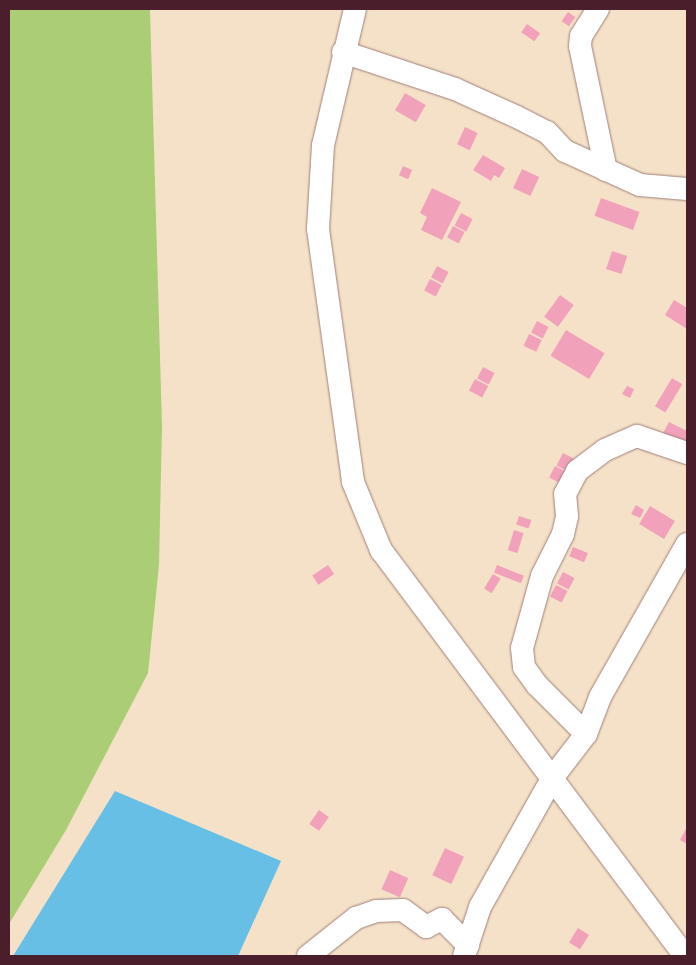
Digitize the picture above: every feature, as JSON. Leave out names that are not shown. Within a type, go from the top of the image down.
[{"type":"street","points":[[355,9],[343,52],[323,145],[318,229],[353,482],[381,550],[685,956]]},
{"type":"street","points":[[598,9],[581,36],[580,46],[606,170]]},
{"type":"street","points":[[343,52],[473,97],[547,132],[565,152],[640,186],[687,189]]},
{"type":"street","points":[[586,734],[532,679],[524,667],[522,648],[542,576],[563,534],[567,516],[565,494],[577,471],[605,450],[637,436],[687,453]]},
{"type":"street","points":[[466,950],[480,906],[553,778],[586,734],[600,697],[687,544]]},
{"type":"street","points":[[308,956],[356,918],[376,911],[403,910],[426,927],[442,919],[466,950]]},
{"type":"green space","points":[[9,9],[150,9],[162,426],[159,565],[148,673],[66,830],[9,924]]},
{"type":"water","points":[[115,791],[281,861],[238,956],[13,956]]},
{"type":"building","points":[[568,12],[575,17],[569,26],[562,21]]},
{"type":"building","points":[[527,24],[540,33],[534,41],[521,32]]},
{"type":"building","points":[[405,93],[426,105],[416,122],[395,110]]},
{"type":"building","points":[[465,127],[478,133],[470,150],[457,144]]},
{"type":"building","points":[[483,155],[505,168],[499,178],[494,175],[491,181],[473,170]]},
{"type":"building","points":[[403,166],[412,170],[408,179],[399,175]]},
{"type":"building","points":[[522,169],[539,177],[530,196],[513,188]]},
{"type":"building","points":[[432,188],[461,202],[442,240],[421,230],[427,217],[420,213]]},
{"type":"building","points":[[601,198],[640,212],[633,230],[595,216]]},
{"type":"building","points":[[461,213],[473,219],[466,231],[455,225]]},
{"type":"building","points":[[453,226],[465,232],[459,243],[447,238]]},
{"type":"building","points":[[612,251],[627,256],[621,274],[606,269]]},
{"type":"building","points":[[437,266],[449,272],[443,283],[431,278]]},
{"type":"building","points":[[430,279],[442,285],[436,296],[424,291]]},
{"type":"building","points":[[560,295],[574,305],[558,327],[544,317]]},
{"type":"building","points":[[674,300],[687,308],[687,329],[665,315]]},
{"type":"building","points":[[537,321],[549,327],[543,338],[531,333]]},
{"type":"building","points":[[566,330],[605,353],[589,379],[551,356]]},
{"type":"building","points":[[529,334],[542,340],[536,352],[524,346]]},
{"type":"building","points":[[483,367],[495,373],[489,384],[477,379]]},
{"type":"building","points":[[672,378],[682,384],[665,412],[655,406]]},
{"type":"building","points":[[475,379],[488,386],[482,398],[469,390]]},
{"type":"building","points":[[627,386],[634,389],[630,398],[622,394]]},
{"type":"building","points":[[669,422],[687,431],[687,451],[661,437]]},
{"type":"building","points":[[563,453],[575,459],[568,471],[557,465]]},
{"type":"building","points":[[555,466],[567,472],[561,483],[549,478]]},
{"type":"building","points":[[636,505],[644,510],[640,518],[631,514]]},
{"type":"building","points":[[650,506],[675,521],[664,539],[639,524]]},
{"type":"building","points":[[519,516],[531,520],[529,529],[516,525]]},
{"type":"building","points":[[514,530],[524,533],[517,553],[508,550]]},
{"type":"building","points":[[573,547],[588,553],[584,562],[569,556]]},
{"type":"building","points":[[328,565],[334,574],[318,585],[312,576]]},
{"type":"building","points":[[497,565],[524,576],[521,583],[494,572]]},
{"type":"building","points":[[563,572],[575,578],[569,589],[557,584]]},
{"type":"building","points":[[493,574],[501,579],[492,593],[484,588]]},
{"type":"building","points":[[556,585],[568,591],[562,602],[550,597]]},
{"type":"building","points":[[319,810],[329,817],[319,831],[309,824]]},
{"type":"building","points":[[687,827],[687,844],[680,840]]},
{"type":"building","points":[[445,848],[464,857],[451,884],[432,875]]},
{"type":"building","points":[[390,870],[408,878],[400,897],[381,889]]},
{"type":"building","points":[[578,928],[589,935],[580,949],[569,942]]}]
